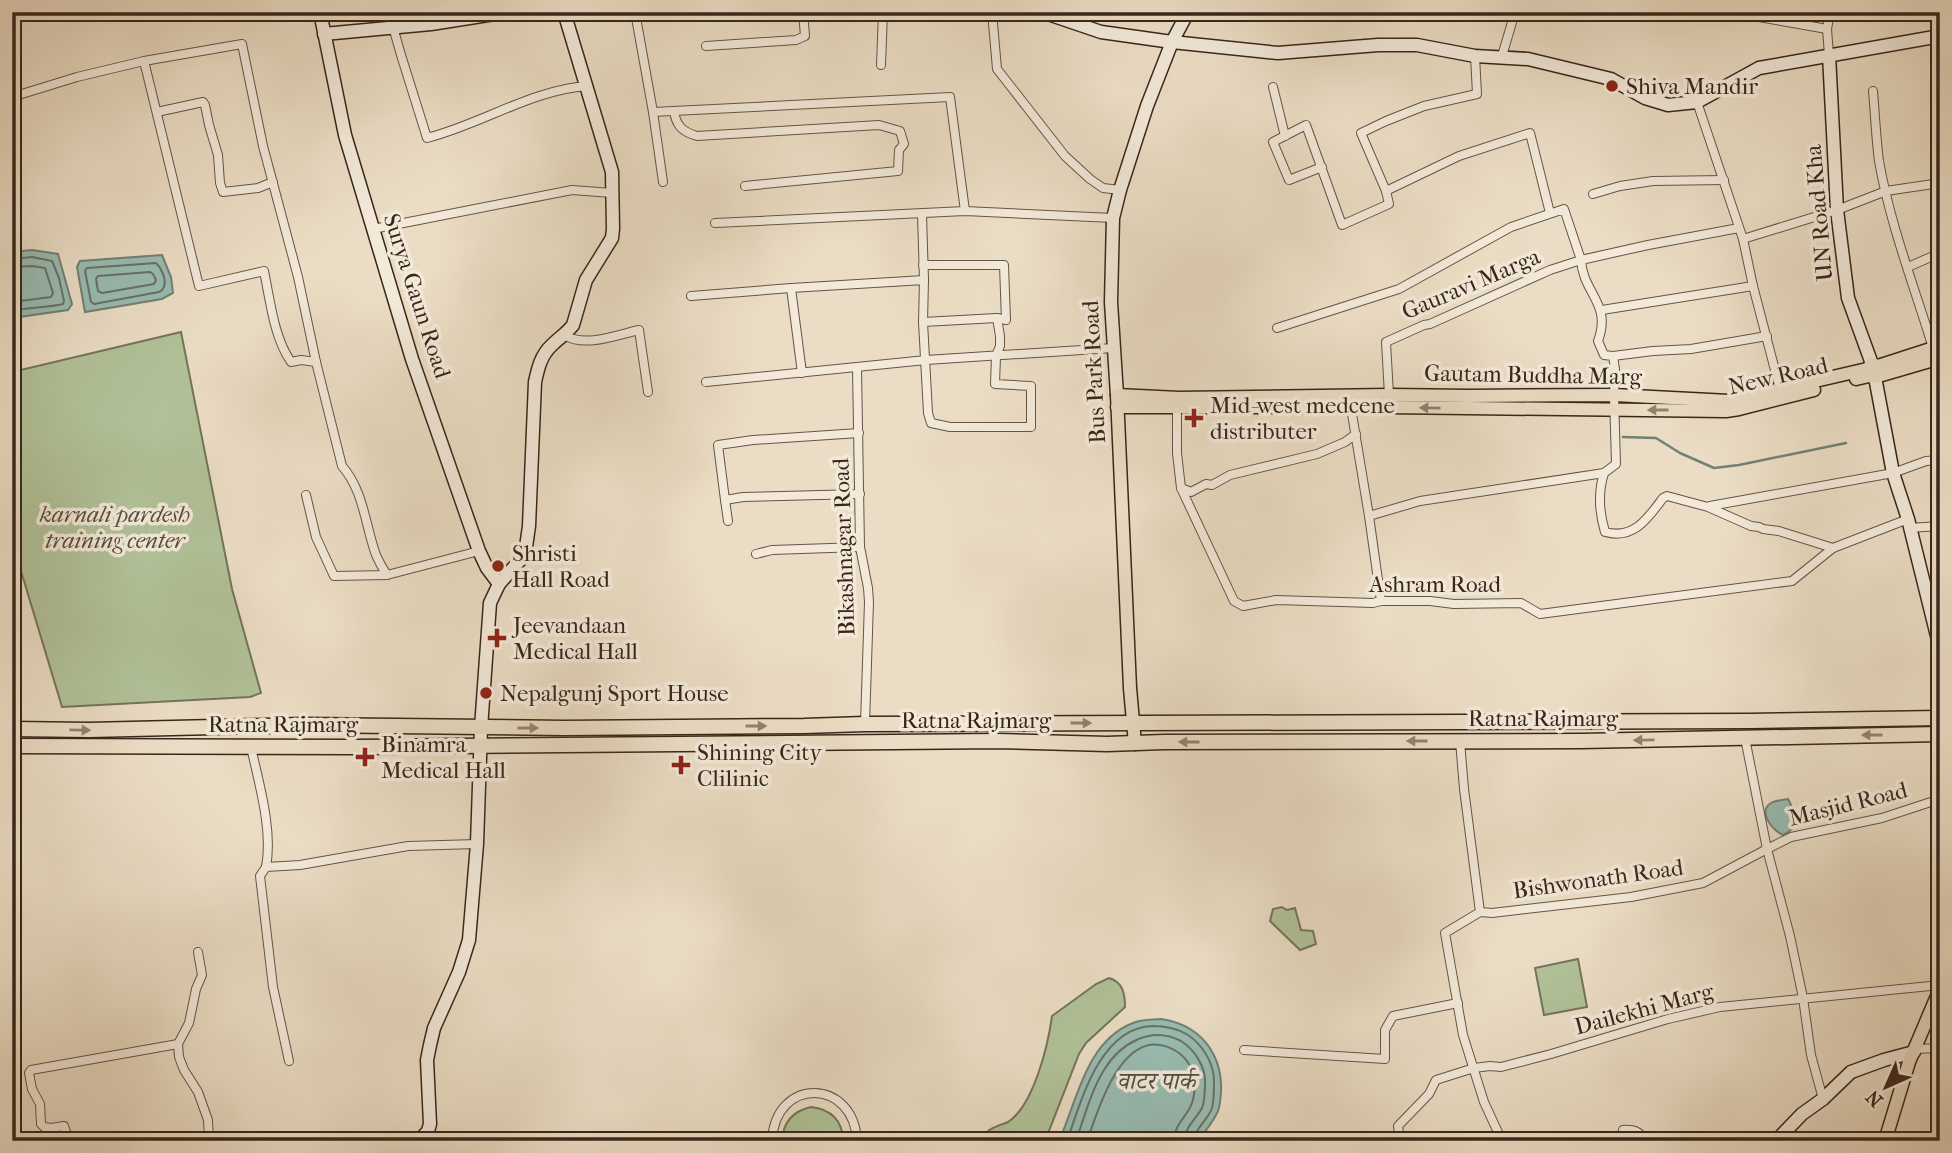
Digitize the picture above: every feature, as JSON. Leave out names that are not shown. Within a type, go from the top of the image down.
[{"type":"highway","name":"Ratna Rajmarg","points":[[12,729],[303,725],[481,728],[1940,718]]},
{"type":"highway","points":[[804,726],[805,743]]},
{"type":"highway","name":"Ratna Rajmarg","points":[[12,746],[480,746],[998,741],[1135,744],[1940,734]]},
{"type":"main road","name":"Gautam Buddha Marg","points":[[1117,401],[1388,395],[1614,395],[1729,401],[1782,394],[1873,371],[1937,350]]},
{"type":"main road","name":"New Road","points":[[1117,401],[1177,407],[1726,411],[1782,394]]},
{"type":"main road","name":"Bus Park Road","points":[[1117,401],[1135,744]]},
{"type":"main road","points":[[1885,1141],[1914,1050],[1940,987]]},
{"type":"street","name":"Surya Gaun Road","points":[[320,12],[345,135],[412,359],[479,551],[499,584]]},
{"type":"street","points":[[324,34],[393,27],[421,19],[507,12]]},
{"type":"street","points":[[419,1141],[428,1131],[430,1124],[427,1060],[434,1028],[466,954],[477,844],[480,746],[490,603],[499,584],[514,569],[526,547],[539,366],[550,346],[573,325],[586,280],[612,238],[612,172],[564,12]]},
{"type":"street","points":[[635,12],[663,181]]},
{"type":"street","points":[[706,46],[796,40],[805,36],[803,12]]},
{"type":"street","points":[[881,65],[883,12]]},
{"type":"street","points":[[992,12],[997,69],[1065,156],[1103,188],[1120,190]]},
{"type":"street","points":[[1042,12],[1101,32],[1278,53],[1378,45],[1417,45],[1475,56],[1528,59],[1611,79],[1645,98],[1668,105],[1697,102],[1759,68],[1940,36]]},
{"type":"street","name":"Bus Park Road","points":[[1117,401],[1111,302],[1113,218],[1147,106],[1172,42],[1188,12]]},
{"type":"street","points":[[1502,56],[1513,12]]},
{"type":"street","points":[[1722,12],[1725,15],[1759,17],[1828,29]]},
{"type":"street","points":[[1829,55],[1830,12]]},
{"type":"street","points":[[393,27],[427,138],[535,97],[568,87],[587,86]]},
{"type":"street","points":[[12,97],[77,77],[145,61],[242,44],[272,182],[298,277],[342,466],[352,477],[376,555],[387,575]]},
{"type":"street","name":"UN Road Kha","points":[[1829,55],[1837,209],[1848,298],[1873,371],[1893,473],[1934,597],[1940,648]]},
{"type":"street","points":[[1322,167],[1289,180],[1273,142],[1306,125],[1322,167],[1342,225],[1389,204],[1361,134],[1424,106],[1477,94],[1475,56]]},
{"type":"street","points":[[145,61],[199,286],[264,271],[273,316],[287,355],[291,362],[316,362]]},
{"type":"street","points":[[1273,87],[1285,136]]},
{"type":"street","points":[[1873,91],[1879,159],[1886,191],[1908,267],[1937,350]]},
{"type":"street","points":[[653,112],[950,97],[965,211]]},
{"type":"street","points":[[157,112],[203,102],[205,104],[218,155],[223,192],[258,188],[272,182]]},
{"type":"street","points":[[1697,102],[1743,239],[1782,394]]},
{"type":"street","points":[[674,111],[676,122],[685,132],[697,136],[879,125],[900,131],[904,144],[899,150],[898,172],[745,186]]},
{"type":"street","points":[[1386,191],[1459,156],[1530,132],[1550,214]]},
{"type":"street","points":[[1593,194],[1620,186],[1653,181],[1724,180]]},
{"type":"street","points":[[1743,239],[1886,191],[1940,183]]},
{"type":"street","points":[[373,229],[572,190],[612,193]]},
{"type":"street","points":[[1277,328],[1399,289],[1511,227],[1564,209],[1582,268],[1602,310],[1604,327],[1598,341],[1604,355],[1691,349],[1767,336]]},
{"type":"street","points":[[715,223],[965,211],[1113,218]]},
{"type":"street","points":[[922,214],[923,322],[928,413],[931,423],[950,427],[1031,427],[1031,386],[995,384],[1000,336],[997,318]]},
{"type":"street","points":[[1581,260],[1739,228]]},
{"type":"street","points":[[1908,267],[1940,253]]},
{"type":"street","name":"Gauravi Marga","points":[[1388,395],[1386,342],[1550,270],[1581,260]]},
{"type":"street","points":[[923,265],[1004,265],[1006,320],[997,318],[923,322]]},
{"type":"street","points":[[691,296],[924,280]]},
{"type":"street","points":[[1602,310],[1753,286]]},
{"type":"street","points":[[791,288],[802,373]]},
{"type":"street","points":[[564,335],[570,339],[587,341],[639,330],[648,392]]},
{"type":"street","points":[[706,382],[926,360],[1113,348]]},
{"type":"street","points":[[1368,516],[1420,501],[1604,473],[1616,464],[1613,356]]},
{"type":"street","name":"Bikashnagar Road","points":[[857,368],[860,547],[869,602],[865,724]]},
{"type":"street","name":"Ashram Road","points":[[1177,407],[1177,453],[1181,488],[1234,601],[1242,606],[1276,600],[1521,603],[1540,614],[1792,581],[1833,548],[1908,524],[1940,526]]},
{"type":"street","points":[[1351,408],[1381,601]]},
{"type":"street","points":[[728,521],[718,444],[859,433]]},
{"type":"street","points":[[1181,488],[1191,492],[1230,475],[1317,454],[1356,434]]},
{"type":"street","points":[[1708,507],[1893,473],[1926,461],[1940,460]]},
{"type":"street","points":[[1604,473],[1600,503],[1605,532],[1614,534],[1631,531],[1645,521],[1667,496],[1708,507],[1751,526],[1779,531],[1833,548]]},
{"type":"street","points":[[725,500],[743,497],[860,494]]},
{"type":"street","points":[[306,495],[316,537],[334,576],[387,575],[479,551]]},
{"type":"street","points":[[756,554],[772,550],[860,547]]},
{"type":"street","points":[[1745,738],[1767,849],[1803,998],[1811,1055],[1823,1098]]},
{"type":"street","points":[[1460,741],[1480,912],[1445,933],[1463,1035],[1484,1102],[1502,1141]]},
{"type":"street","points":[[251,747],[269,851],[266,867],[260,876],[273,987],[289,1061]]},
{"type":"street","name":"Masjid Road","points":[[1767,849],[1791,837],[1882,818],[1940,799]]},
{"type":"street","points":[[266,867],[300,865],[408,846],[477,844]]},
{"type":"street","name":"Bishwonath Road","points":[[1480,912],[1492,913],[1630,897],[1703,883],[1767,849]]},
{"type":"street","points":[[198,952],[202,975],[196,989],[190,1023],[178,1044],[184,1070],[198,1092],[208,1121],[209,1141]]},
{"type":"street","name":"Dailekhi Marg","points":[[1399,1141],[1398,1126],[1429,1094],[1436,1080],[1474,1068],[1501,1067],[1668,1019],[1720,1007],[1940,987]]},
{"type":"street","points":[[1244,1050],[1385,1059],[1385,1030],[1393,1016],[1458,1003]]},
{"type":"street","points":[[69,1141],[64,1126],[51,1128],[41,1124],[40,1104],[32,1090],[29,1073],[31,1070],[178,1044]]},
{"type":"street","points":[[1776,1141],[1802,1114],[1851,1072],[1914,1050],[1940,1048]]},
{"type":"street","points":[[772,1141],[772,1126],[778,1113],[788,1102],[800,1095],[815,1093],[829,1095],[841,1102],[856,1126],[857,1141]]},
{"type":"street","points":[[1623,1130],[1633,1129],[1646,1141]]},
{"type":"green space","name":"karnali pardesh training center","points":[[181,332],[232,589],[261,693],[250,697],[62,707],[12,541],[12,372]]},
{"type":"green space","points":[[1282,907],[1287,910],[1295,908],[1301,930],[1313,931],[1316,944],[1300,950],[1270,921],[1273,909]]},
{"type":"green space","points":[[1578,959],[1587,1007],[1544,1015],[1535,968]]},
{"type":"green space","points":[[1109,978],[1117,982],[1122,989],[1125,1007],[1086,1043],[1079,1054],[1045,1141],[952,1141],[979,1137],[1008,1122],[1017,1114],[1038,1074],[1052,1016],[1096,984]]},
{"type":"green space","points":[[811,1107],[824,1110],[834,1117],[841,1128],[843,1141],[782,1141],[784,1128],[790,1118]]},
{"type":"water","points":[[32,250],[58,254],[72,304],[68,310],[12,318],[12,252]]},
{"type":"water","points":[[162,255],[171,277],[173,293],[162,299],[85,312],[77,267],[80,261]]},
{"type":"water","points":[[1788,799],[1795,824],[1783,835],[1768,821],[1766,811],[1771,803]]},
{"type":"water","name":"वाटर पार्क","points":[[1161,1019],[1177,1023],[1202,1038],[1217,1062],[1221,1092],[1219,1108],[1198,1141],[1059,1141],[1085,1074],[1104,1043],[1133,1023]]},
{"type":"waterway","points":[[1623,437],[1656,438],[1680,453],[1714,468],[1846,443]]},
{"type":"place","name":"Shiva Mandir","points":[[1612,86]]},
{"type":"place","name":"Mid-west medcene distributer","points":[[1194,418]]},
{"type":"place","name":"Shristi Hall Road","points":[[498,566]]},
{"type":"place","name":"Jeevandaan Medical Hall","points":[[497,638]]},
{"type":"place","name":"Nepalgunj Sport House","points":[[486,693]]},
{"type":"place","name":"Binamra Medical Hall","points":[[365,757]]},
{"type":"place","name":"Shining City Clilinic","points":[[681,765]]}]
